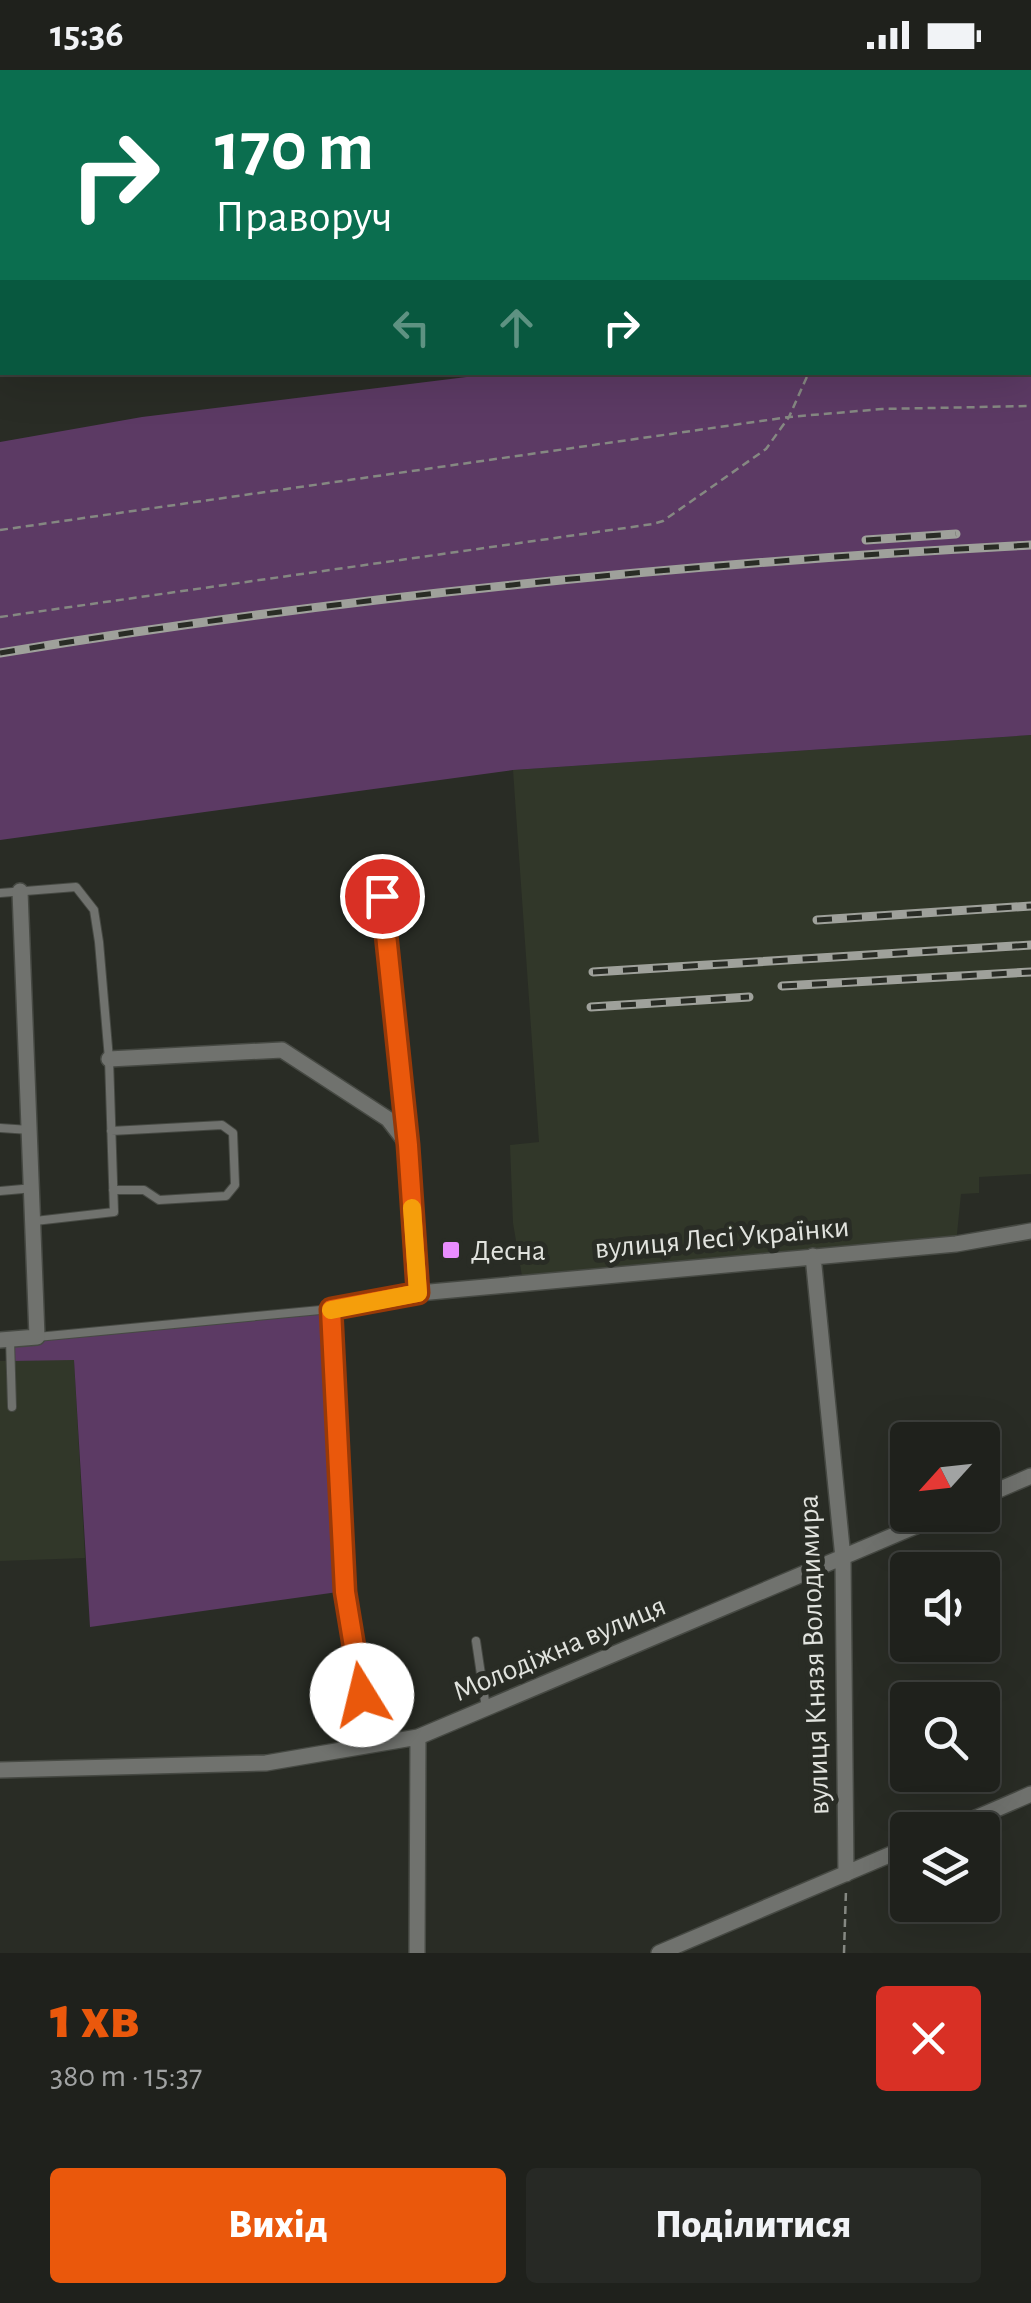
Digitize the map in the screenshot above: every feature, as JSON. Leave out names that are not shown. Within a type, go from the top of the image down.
[{"type":"street","points":[[5,1340],[37,1336],[20,891]]},
{"type":"street","points":[[109,1059],[282,1050],[388,1119],[408,1145],[418,1293]]},
{"type":"street","name":"вулиця Лесі Українки","points":[[418,1293],[956,1244],[1031,1231]]},
{"type":"street","name":"вулиця Князя Володимира","points":[[813,1256],[843,1558],[846,1874]]},
{"type":"street","points":[[1000,1489],[1031,1476]]},
{"type":"street","name":"Молодіжна вулиця","points":[[0,1770],[266,1762],[418,1738],[903,1532]]},
{"type":"street","points":[[417,1953],[418,1738]]},
{"type":"street","points":[[990,1812],[1031,1794]]},
{"type":"street","points":[[659,1953],[890,1855]]},
{"type":"lane","points":[[0,893],[76,886],[94,910],[109,1059],[114,1212],[35,1221]]},
{"type":"lane","points":[[382,896],[408,1145]]},
{"type":"lane","points":[[111,1131],[222,1125],[233,1133],[235,1185],[226,1196],[160,1200],[144,1190],[113,1190]]},
{"type":"lane","points":[[0,1128],[31,1130]]},
{"type":"lane","points":[[0,1191],[34,1188]]},
{"type":"lane","points":[[37,1336],[331,1309],[418,1293]]},
{"type":"lane","points":[[331,1309],[345,1592],[366,1724],[376,1744]]},
{"type":"lane","points":[[5,1340],[12,1407]]},
{"type":"lane","points":[[476,1641],[486,1708]]},
{"type":"path","points":[[0,617],[653,524],[766,450],[789,418],[808,375]]},
{"type":"path","points":[[0,530],[789,418],[882,409],[1031,406]]},
{"type":"path","points":[[844,1953],[846,1874]]},
{"type":"shaded area","points":[[483,375],[1031,375],[1031,735],[513,770],[0,840],[0,442],[142,417]]},
{"type":"shaded area","points":[[1031,735],[1031,1174],[979,1177],[979,1193],[961,1194],[956,1244],[523,1282],[513,1223],[510,1145],[539,1142],[513,770]]},
{"type":"shaded area","points":[[331,1309],[345,1591],[90,1627],[74,1360],[11,1361],[10,1339]]},
{"type":"shaded area","points":[[74,1359],[85,1558],[0,1561],[0,1361]]},
{"type":"railway","points":[[866,540],[956,534]]},
{"type":"railway","points":[[0,653],[256,615],[514,585],[772,562],[1031,545]]},
{"type":"railway","points":[[817,920],[1031,906]]},
{"type":"railway","points":[[593,972],[1031,945]]},
{"type":"railway","points":[[782,986],[1031,972]]},
{"type":"railway","points":[[591,1007],[749,997]]},
{"type":"slow traffic","points":[[331,1310],[418,1293],[412,1208]]},
{"type":"place","name":"Десна","points":[[451,1250]]},
{"type":"route","points":[[362,1695],[345,1592],[331,1309],[418,1293],[408,1145],[382,896]]}]
